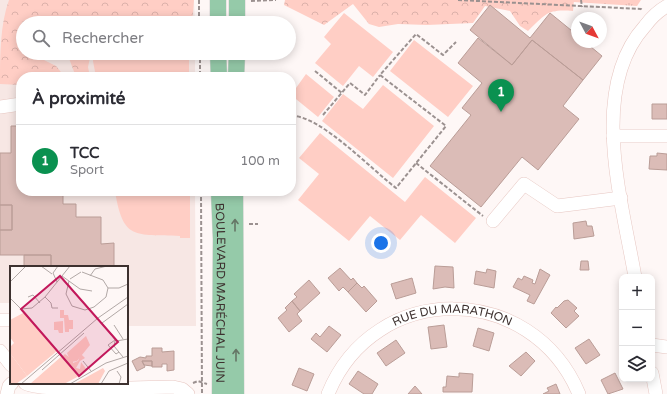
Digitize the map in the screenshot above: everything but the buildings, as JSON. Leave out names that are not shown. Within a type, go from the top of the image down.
[{"type":"main road","points":[[218,0],[218,16]]},
{"type":"main road","points":[[240,16],[244,0]]},
{"type":"main road","points":[[218,60],[218,72]]},
{"type":"main road","points":[[236,72],[237,60]]},
{"type":"main road","name":"BOULEVARD MARÉCHAL JUIN","points":[[219,196],[221,240],[220,394]]},
{"type":"main road","name":"BOULEVARD MARÉCHAL JUIN","points":[[235,196],[236,394]]},
{"type":"street","points":[[634,274],[621,198],[613,136],[613,110],[620,68],[629,46],[650,20],[667,6]]},
{"type":"street","points":[[0,106],[16,104]]},
{"type":"street","points":[[613,136],[667,136]]},
{"type":"street","points":[[493,221],[524,184],[557,206],[621,198]]},
{"type":"street","name":"RUE DU MARATHON","points":[[328,394],[334,379],[346,359],[364,341],[383,328],[407,315],[421,311],[454,308],[471,309],[501,317],[532,334],[550,348],[561,362],[571,375],[579,394]]},
{"type":"street","points":[[655,345],[667,347]]},
{"type":"street","points":[[0,351],[10,364]]},
{"type":"street","points":[[654,382],[656,394]]},
{"type":"street","points":[[7,394],[8,386],[11,384]]},
{"type":"street","points":[[27,384],[91,388],[173,386],[182,389],[188,394]]},
{"type":"path","points":[[199,0],[199,16]]},
{"type":"path","points":[[244,0],[276,0]]},
{"type":"path","points":[[458,0],[582,7],[641,8],[650,20]]},
{"type":"path","points":[[581,0],[582,7]]},
{"type":"path","points":[[323,115],[350,84],[365,95],[380,75],[416,34],[443,55],[456,42]]},
{"type":"path","points":[[200,60],[200,72]]},
{"type":"path","points":[[315,71],[342,93]]},
{"type":"path","points":[[296,116],[321,125],[396,188],[446,126],[380,75]]},
{"type":"path","points":[[416,164],[483,216],[493,221]]},
{"type":"path","points":[[201,196],[202,394]]},
{"type":"path","points":[[244,224],[258,224]]},
{"type":"shaded area","points":[[0,0],[194,1],[195,16],[16,16],[16,60],[195,60],[195,72],[16,72],[16,196],[195,196],[196,326],[128,326],[128,266],[10,266],[10,303],[0,303]]},
{"type":"green space","points":[[9,0],[194,0],[193,16],[16,16],[16,60],[44,60],[56,66],[61,72],[16,72],[16,85],[0,84],[0,52],[6,9]]},
{"type":"green space","points":[[285,0],[574,0],[573,11],[552,12],[539,20],[528,31],[520,26],[510,11],[485,6],[473,23],[427,25],[398,24],[379,27],[369,24],[353,4],[324,25],[284,5]]},
{"type":"green space","points":[[541,0],[641,0],[637,6]]},
{"type":"green space","points":[[344,13],[393,52],[373,77],[359,66],[343,86],[315,63],[331,44],[324,37]]},
{"type":"green space","points":[[414,40],[473,86],[448,117],[390,71]]},
{"type":"green space","points":[[70,60],[90,60],[88,67],[89,72],[74,72]]},
{"type":"green space","points":[[189,60],[189,72],[95,72],[93,61]]},
{"type":"green space","points":[[306,74],[334,97],[318,117],[296,99],[296,88]]},
{"type":"green space","points":[[383,85],[434,126],[393,178],[322,121],[343,94],[363,109]]},
{"type":"green space","points":[[320,133],[405,202],[425,177],[476,218],[455,243],[421,215],[400,240],[370,216],[349,241],[298,200],[319,174],[299,158]]},
{"type":"green space","points":[[116,196],[190,196],[190,238],[134,232],[127,227],[122,219]]},
{"type":"place","name":"TCC","points":[[501,112]]}]
